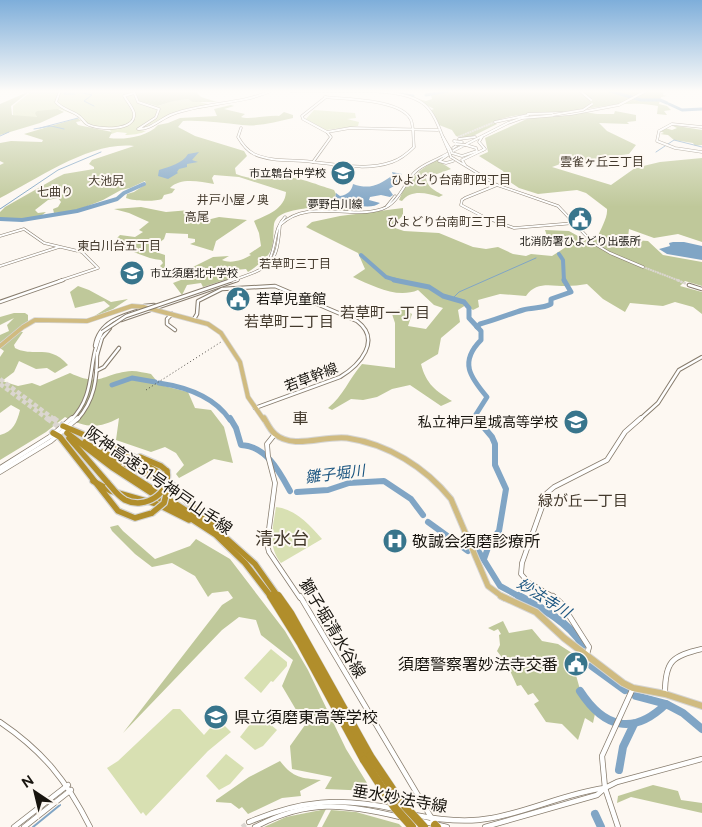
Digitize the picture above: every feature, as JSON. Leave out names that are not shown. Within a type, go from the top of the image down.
[{"type":"highway","points":[[66,431],[151,461],[167,471],[169,479],[164,491],[144,502],[133,502],[122,498],[66,431]]},
{"type":"highway","name":"阪神高速31号神戸山手線","points":[[66,431],[119,472],[190,517],[224,542],[251,569],[277,604],[367,758],[401,802],[424,827]]},
{"type":"highway","points":[[55,434],[93,481],[110,491],[160,505],[224,542]]},
{"type":"highway","name":"阪神高速31号神戸山手線","points":[[93,481],[102,494],[123,515],[134,518],[152,514],[165,503],[168,494],[168,488],[160,479],[138,470],[85,442],[137,479],[199,517],[240,549],[264,575],[282,600],[385,793],[412,827]]},
{"type":"highway","points":[[124,452],[163,475],[190,504],[233,539],[240,549]]},
{"type":"main road","points":[[0,346],[23,326],[35,320],[87,320],[127,307],[154,307],[208,324],[221,333],[240,362],[245,390],[255,408],[275,434],[291,441],[339,438],[366,442],[388,449],[412,463],[442,488],[451,499],[488,586],[500,596],[536,612],[578,649],[633,688],[665,694],[702,706]]},
{"type":"street","points":[[241,130],[238,137],[251,152],[266,157],[365,167],[387,163],[411,152],[414,144],[412,130]]},
{"type":"street","points":[[313,162],[332,137],[322,130]]},
{"type":"street","points":[[326,132],[337,130]]},
{"type":"street","points":[[439,130],[450,150],[458,156]]},
{"type":"street","points":[[439,130],[450,150]]},
{"type":"street","name":"夢野白川線","points":[[66,431],[88,396],[94,349],[97,342],[102,332],[113,323],[126,316],[236,279],[267,265],[278,248],[280,225],[285,219],[304,212],[364,213],[385,209],[392,204],[414,172],[450,150],[492,130]]},
{"type":"street","name":"夢野白川線","points":[[450,150],[494,130]]},
{"type":"street","points":[[661,130],[658,131],[657,142],[702,152]]},
{"type":"street","points":[[483,150],[479,140],[491,131]]},
{"type":"street","points":[[443,137],[453,158],[459,163],[497,185],[553,203],[565,211],[593,243],[610,253],[642,267]]},
{"type":"street","points":[[453,141],[458,137]]},
{"type":"street","points":[[447,143],[477,137]]},
{"type":"street","points":[[453,141],[457,144],[466,145],[474,147],[478,150],[453,158],[446,163],[439,161],[448,155],[450,150],[462,142],[454,141],[457,144]]},
{"type":"street","points":[[466,145],[483,150]]},
{"type":"street","points":[[450,150],[467,148],[475,150],[466,155]]},
{"type":"street","points":[[470,168],[461,161],[483,150]]},
{"type":"street","points":[[459,159],[475,154]]},
{"type":"street","points":[[453,158],[497,185]]},
{"type":"street","points":[[497,185],[465,198],[462,200],[462,205],[484,217],[514,228],[575,223]]},
{"type":"street","points":[[0,236],[24,229],[43,242],[82,252],[98,268],[0,302]]},
{"type":"street","points":[[0,266],[60,247]]},
{"type":"street","points":[[97,356],[102,338],[108,329],[123,320],[154,307],[251,273]]},
{"type":"street","points":[[688,285],[702,289]]},
{"type":"street","name":"若草幹線","points":[[194,320],[197,314],[196,304],[201,298],[218,290],[276,286],[357,321],[367,329],[368,336],[364,357],[348,373],[255,408]]},
{"type":"street","points":[[138,306],[154,307]]},
{"type":"street","points":[[94,349],[96,338],[106,325],[120,317],[148,308]]},
{"type":"street","points":[[173,314],[167,319],[167,324],[175,330]]},
{"type":"street","name":"夢野白川線","points":[[0,468],[55,434],[66,431],[80,415],[89,403],[93,393],[97,342]]},
{"type":"street","points":[[96,371],[104,367],[119,348]]},
{"type":"street","points":[[587,655],[589,647],[561,602],[536,588],[522,574],[521,567],[549,491],[606,461],[625,432],[658,402],[679,370],[702,357]]},
{"type":"street","name":"夢野白川線","points":[[0,472],[55,434]]},
{"type":"street","name":"獅子堀清水谷線","points":[[275,434],[267,441],[266,449],[275,478],[275,492],[267,540],[269,552],[311,613],[435,824]]},
{"type":"street","points":[[665,694],[665,673],[671,660],[680,654],[702,650]]},
{"type":"street","points":[[618,827],[605,788],[602,756],[633,688]]},
{"type":"street","points":[[0,722],[31,743],[44,755],[69,788],[90,827]]},
{"type":"street","name":"垂水妙法寺線","points":[[249,822],[296,804],[337,800],[372,803],[435,824],[494,818],[563,797],[605,788],[633,777],[702,759]]},
{"type":"street","points":[[14,827],[69,788]]},
{"type":"street","points":[[24,827],[69,788]]},
{"type":"street","name":"垂水妙法寺線","points":[[485,827],[504,824],[597,795],[605,788]]},
{"type":"street","name":"垂水妙法寺線","points":[[255,827],[274,817],[299,809],[327,805],[354,806],[447,827]]},
{"type":"green space","points":[[0,130],[18,130],[0,135]]},
{"type":"green space","points":[[39,130],[100,130],[112,132],[109,138],[129,138],[152,130],[183,130],[195,136],[244,151],[247,156],[235,168],[236,174],[258,179],[296,178],[307,181],[334,190],[336,194],[334,199],[360,211],[320,209],[313,204],[308,205],[308,208],[283,214],[279,216],[274,224],[272,247],[259,264],[248,272],[246,269],[235,270],[234,277],[203,287],[201,283],[187,285],[182,295],[173,283],[186,278],[193,267],[213,257],[229,256],[222,260],[229,262],[241,260],[251,255],[249,254],[261,246],[259,233],[254,221],[270,214],[279,207],[285,198],[286,192],[239,177],[214,175],[212,178],[214,184],[197,181],[180,182],[170,188],[175,189],[172,193],[164,195],[159,200],[144,201],[126,198],[127,194],[146,184],[145,181],[75,211],[54,213],[53,209],[58,207],[61,202],[58,198],[48,200],[35,210],[38,213],[46,212],[36,217],[24,219],[0,218],[0,212],[5,207],[56,178],[64,174],[94,169],[89,164],[92,160],[134,146],[117,146],[82,155],[0,198],[0,165],[4,163],[0,161],[0,143],[11,141],[42,142],[43,140],[24,134]]},
{"type":"green space","points":[[108,130],[146,131],[133,135],[117,132],[103,137],[105,133],[112,133]]},
{"type":"green space","points":[[452,130],[486,130],[473,136],[461,138],[456,136]]},
{"type":"green space","points":[[503,130],[606,130],[636,145],[629,154],[563,163],[552,167],[611,185],[635,168],[660,162],[702,158],[702,242],[678,234],[654,238],[629,229],[628,237],[634,240],[648,241],[663,255],[702,262],[702,286],[685,281],[680,286],[702,292],[702,314],[693,307],[675,302],[663,306],[630,303],[625,312],[603,299],[587,284],[539,286],[530,291],[526,296],[500,294],[478,300],[479,307],[473,310],[466,305],[458,310],[460,322],[441,338],[438,354],[421,364],[432,386],[452,401],[441,406],[410,385],[392,389],[377,397],[363,400],[351,399],[332,410],[328,408],[338,398],[362,364],[395,368],[395,323],[391,311],[404,309],[412,314],[408,326],[426,329],[443,308],[434,305],[418,290],[402,293],[393,292],[353,277],[365,269],[358,253],[306,227],[312,222],[340,216],[403,208],[403,215],[392,227],[404,231],[439,233],[473,247],[486,249],[498,247],[513,254],[526,256],[531,254],[552,256],[566,247],[564,243],[547,236],[545,230],[569,231],[585,240],[597,239],[605,220],[607,209],[586,193],[577,190],[538,194],[519,188],[510,182],[503,171],[479,156],[488,152],[485,138]]},
{"type":"green space","points":[[662,130],[702,130],[702,145],[695,146],[693,143],[674,140],[668,135],[660,134],[664,133],[660,131]]},
{"type":"green space","points":[[437,160],[451,169],[437,174],[426,175],[426,179],[431,188],[443,195],[439,197],[424,193],[414,193],[402,201],[399,200],[405,187],[414,176],[424,167]]},
{"type":"green space","points":[[141,207],[166,212],[190,210],[204,213],[205,215],[195,220],[199,222],[219,217],[247,220],[216,241],[213,251],[190,244],[195,242],[195,239],[188,238],[188,234],[166,233],[164,239],[150,250],[165,255],[165,270],[160,266],[163,263],[161,260],[146,257],[120,247],[121,243],[116,239],[120,235],[135,237],[143,232],[139,230],[149,222],[114,209]]},
{"type":"green space","points":[[78,286],[111,302],[128,299],[113,309],[93,317],[110,306],[104,301],[75,308],[70,292]]},
{"type":"green space","points":[[14,313],[25,313],[28,315],[28,321],[0,343],[0,335],[9,331],[7,325],[14,318],[0,325],[0,317]]},
{"type":"green space","points":[[20,332],[23,332],[14,345],[15,348],[22,351],[54,354],[68,365],[55,373],[47,368],[36,369],[19,361],[14,372],[2,381],[18,386],[32,383],[40,386],[70,373],[89,379],[132,371],[151,374],[160,385],[188,392],[195,408],[211,410],[224,427],[233,463],[214,459],[179,478],[176,474],[184,465],[176,453],[165,447],[151,452],[116,440],[119,418],[112,422],[92,426],[65,417],[46,432],[0,460],[0,435],[8,432],[14,426],[20,410],[11,405],[0,413],[0,357],[4,351],[0,348]]},
{"type":"green space","points":[[276,507],[296,514],[322,539],[281,563],[272,543]]},
{"type":"green space","points":[[118,525],[155,559],[190,546],[196,539],[230,559],[285,631],[308,670],[346,749],[372,791],[325,789],[332,777],[292,769],[290,746],[305,725],[282,686],[293,660],[261,635],[256,620],[239,617],[222,630],[123,733],[222,605],[233,598],[228,591],[212,593],[208,597],[195,576],[172,563],[152,567],[135,554],[112,531],[110,527]]},
{"type":"green space","points":[[503,621],[509,633],[532,629],[542,641],[558,644],[572,653],[572,661],[581,693],[596,709],[593,723],[585,718],[578,740],[562,724],[546,722],[534,704],[539,701],[533,693],[528,695],[521,685],[517,686],[507,664],[497,651],[500,645],[499,635],[501,634],[498,629],[494,631],[488,628]]},
{"type":"green space","points":[[271,649],[287,662],[287,666],[261,693],[244,678]]},
{"type":"green space","points":[[173,709],[180,709],[204,735],[218,719],[231,732],[208,751],[146,816],[143,812],[141,814],[107,768],[118,761]]},
{"type":"green space","points":[[258,714],[277,730],[263,746],[255,750],[240,737]]},
{"type":"green space","points":[[226,754],[244,768],[230,784],[219,790],[206,776]]},
{"type":"green space","points":[[280,761],[293,774],[308,779],[321,780],[300,791],[301,796],[282,798],[248,814],[242,807],[239,809],[231,803],[216,802],[216,800],[249,777]]},
{"type":"green space","points":[[653,785],[678,791],[681,800],[702,803],[702,813],[631,797],[617,803],[618,796]]},
{"type":"green space","points":[[326,809],[317,827],[264,827],[286,817]]},
{"type":"green space","points":[[331,810],[356,812],[399,824],[402,827],[322,827]]},
{"type":"water","points":[[199,152],[192,160],[198,162],[187,164],[187,167],[179,169],[178,173],[168,179],[158,176],[159,170],[179,162],[188,154]]},
{"type":"water","points":[[392,172],[402,174],[396,179],[399,183],[389,189],[393,195],[390,197],[381,195],[370,197],[369,200],[380,203],[376,205],[358,206],[335,199],[336,193],[340,196],[345,195],[351,190],[353,184],[364,187],[374,186],[393,175]]},
{"type":"water","points":[[684,242],[702,246],[702,260],[667,254],[659,249],[670,246],[669,243]]},
{"type":"waterway","points":[[0,136],[9,132]]},
{"type":"waterway","points":[[656,152],[674,140],[702,147]]},
{"type":"waterway","points":[[0,209],[58,170],[101,152]]},
{"type":"waterway","points":[[0,219],[22,220],[77,211],[117,199],[124,193],[144,184]]},
{"type":"waterway","points":[[559,254],[563,260],[564,281]]},
{"type":"waterway","name":"妙法寺川","points":[[361,255],[386,277],[399,281]]},
{"type":"waterway","points":[[452,299],[459,292],[536,258]]},
{"type":"waterway","name":"妙法寺川","points":[[394,280],[399,281]]},
{"type":"waterway","points":[[477,327],[480,324],[527,309],[544,307],[551,304],[551,299],[571,292],[564,280]]},
{"type":"waterway","name":"妙法寺川","points":[[399,281],[429,287],[443,296],[464,302],[469,308],[469,318],[477,327]]},
{"type":"waterway","name":"妙法寺川","points":[[476,420],[475,416],[487,397],[476,383],[469,369],[470,355],[481,340],[481,331],[477,327]]},
{"type":"waterway","name":"雛子堀川","points":[[112,385],[132,378],[155,382]]},
{"type":"waterway","name":"雛子堀川","points":[[159,383],[199,394],[216,405],[230,420]]},
{"type":"waterway","name":"雛子堀川","points":[[230,418],[236,428],[241,445],[250,446],[265,455],[276,468],[290,491]]},
{"type":"waterway","name":"妙法寺川","points":[[476,418],[492,437],[495,444],[495,465],[506,489],[499,531],[490,542],[484,559]]},
{"type":"waterway","name":"雛子堀川","points":[[297,492],[328,490],[349,483],[384,481],[411,499],[423,515]]},
{"type":"waterway","name":"雛子堀川","points":[[428,522],[468,551]]},
{"type":"waterway","name":"妙法寺川","points":[[479,552],[500,586],[522,598]]},
{"type":"waterway","name":"妙法寺川","points":[[519,596],[563,623],[583,645]]},
{"type":"waterway","points":[[592,666],[625,690]]},
{"type":"waterway","name":"妙法寺川","points":[[580,691],[599,713],[609,720],[620,723],[631,724],[642,721],[666,704]]},
{"type":"waterway","points":[[636,696],[666,704]]},
{"type":"waterway","name":"妙法寺川","points":[[666,704],[683,713],[702,729]]},
{"type":"waterway","points":[[619,770],[623,747],[634,724]]},
{"type":"waterway","points":[[33,827],[60,805]]},
{"type":"waterway","points":[[595,814],[601,827]]},
{"type":"tunnel","points":[[458,137],[476,130]]},
{"type":"tunnel","points":[[643,267],[680,281]]},
{"type":"tunnel","points":[[677,280],[689,285]]},
{"type":"tunnel","points":[[0,379],[55,420]]},
{"type":"tunnel","points":[[0,384],[49,420]]},
{"type":"tunnel","points":[[47,418],[63,430]]},
{"type":"tunnel","points":[[53,418],[85,442]]},
{"type":"tunnel","points":[[242,827],[249,822]]},
{"type":"railway","points":[[146,390],[221,342]]},
{"type":"place","name":"市立鵯台中学校","points":[[343,173]]},
{"type":"place","name":"北消防署ひよどり出張所","points":[[580,219]]},
{"type":"place","name":"市立須磨北中学校","points":[[132,273]]},
{"type":"place","name":"若草児童館","points":[[238,299]]},
{"type":"place","name":"私立神戸星城高等学校","points":[[576,422]]},
{"type":"place","name":"敬誠会須磨診療所","points":[[395,541]]},
{"type":"place","name":"須磨警察署妙法寺交番","points":[[576,664]]},
{"type":"place","name":"県立須磨東高等学校","points":[[216,717]]},
{"type":"district","name":"雲雀ヶ丘三丁目","points":[[602,162]]},
{"type":"district","name":"ひよどり台南町四丁目","points":[[451,180]]},
{"type":"district","name":"大池尻","points":[[106,181]]},
{"type":"district","name":"七曲り","points":[[55,192]]},
{"type":"district","name":"井戸小屋ノ奥","points":[[233,200]]},
{"type":"district","name":"高尾","points":[[197,217]]},
{"type":"district","name":"ひよどり台南町三丁目","points":[[447,222]]},
{"type":"district","name":"東白川台五丁目","points":[[119,246]]},
{"type":"district","name":"若草町三丁目","points":[[295,264]]},
{"type":"district","name":"若草町一丁目","points":[[385,313]]},
{"type":"district","name":"若草町二丁目","points":[[289,322]]},
{"type":"district","name":"車","points":[[300,418]]},
{"type":"district","name":"緑が丘一丁目","points":[[583,501]]},
{"type":"district","name":"清水台","points":[[282,539]]}]
